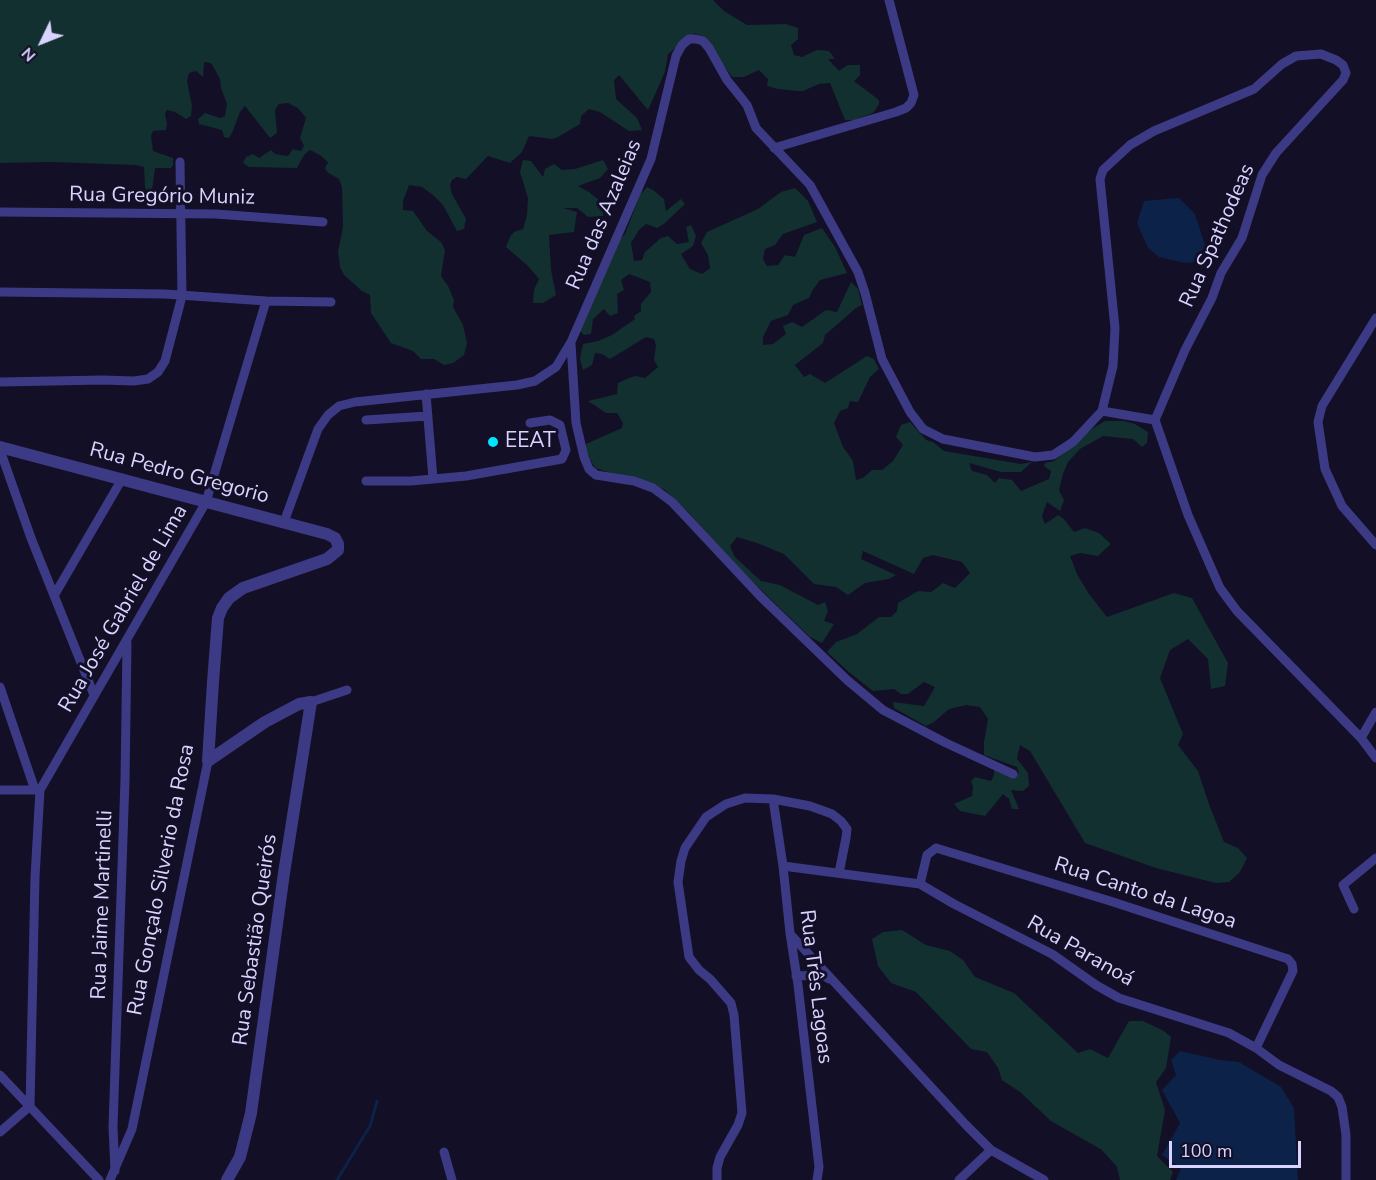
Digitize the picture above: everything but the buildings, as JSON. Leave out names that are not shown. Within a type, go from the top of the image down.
[{"type":"street","points":[[774,148],[896,112],[911,103],[914,95],[889,0]]},
{"type":"street","name":"Rua das Azaleias","points":[[1013,774],[883,710],[847,680],[760,596],[672,502],[654,488],[634,481],[596,475],[589,469],[576,423],[571,342],[651,159],[674,63],[682,45],[689,39],[704,41],[735,92],[747,105],[756,128],[810,185],[858,272],[866,293],[882,359],[910,412],[923,429],[943,440],[1035,457],[1053,455],[1072,442],[1102,411]]},
{"type":"street","name":"Rua Spathodeas","points":[[1102,411],[1113,366],[1115,328],[1100,179],[1103,170],[1130,146],[1154,131],[1254,89],[1282,64],[1296,56],[1321,54],[1336,60],[1343,65],[1346,73],[1343,80],[1276,153],[1262,176],[1242,238],[1221,273],[1212,298],[1185,350],[1155,420]]},
{"type":"street","points":[[0,382],[148,379],[158,372],[165,361],[182,296],[180,162]]},
{"type":"street","name":"Rua Gregório Muniz","points":[[0,212],[182,213],[323,222]]},
{"type":"street","points":[[0,292],[331,302]]},
{"type":"street","name":"Rua José Gabriel de Lima","points":[[37,790],[206,502],[266,301]]},
{"type":"street","points":[[1376,318],[1322,406],[1318,422],[1325,469],[1342,506],[1376,545]]},
{"type":"street","points":[[285,522],[318,429],[328,415],[339,406],[355,402],[517,385],[535,381],[556,367],[571,342]]},
{"type":"street","points":[[426,394],[433,479]]},
{"type":"street","points":[[1102,411],[1155,420],[1188,515],[1220,588],[1237,611],[1361,738],[1376,758]]},
{"type":"street","points":[[366,420],[428,416]]},
{"type":"street","points":[[366,481],[466,476],[562,459],[566,450],[560,425],[550,420],[530,423]]},
{"type":"street","points":[[0,449],[31,538],[94,695]]},
{"type":"street","name":"Rua Pedro Gregorio","points":[[0,449],[327,534],[335,538],[338,550]]},
{"type":"street","points":[[55,594],[122,479]]},
{"type":"street","name":"Rua Gonçalo Silverio da Rosa","points":[[110,1180],[132,1129],[208,761],[218,618],[229,598],[243,588],[327,559],[338,550]]},
{"type":"street","name":"Rua Jaime Martinelli","points":[[115,1171],[113,1127],[125,780],[127,640]]},
{"type":"street","points":[[0,687],[37,790],[30,1106],[0,1132]]},
{"type":"street","points":[[208,761],[265,722],[299,704],[347,690]]},
{"type":"street","name":"Rua Sebastião Queirós","points":[[227,1180],[240,1157],[251,1113],[284,873],[311,702]]},
{"type":"street","points":[[1361,738],[1376,712]]},
{"type":"street","points":[[0,790],[37,790]]},
{"type":"street","points":[[717,1180],[720,1157],[742,1113],[734,1015],[731,1003],[689,957],[678,882],[685,848],[706,817],[726,804],[745,798],[773,799],[810,806],[832,814],[841,821],[847,829],[839,873]]},
{"type":"street","name":"Rua Três Lagoas","points":[[773,799],[819,1167],[817,1180]]},
{"type":"street","name":"Rua Canto da Lagoa","points":[[920,884],[927,855],[936,848],[1288,959],[1293,971],[1256,1048]]},
{"type":"street","points":[[1354,909],[1343,885],[1376,858]]},
{"type":"street","name":"Rua Paranoá","points":[[783,866],[920,884],[1052,954],[1119,998],[1229,1033],[1256,1048],[1279,1065],[1331,1091],[1338,1097],[1342,1107],[1346,1135],[1347,1180]]},
{"type":"street","points":[[790,933],[966,1125],[992,1150],[1044,1180]]},
{"type":"street","points":[[796,976],[823,975],[834,981]]},
{"type":"street","points":[[0,1075],[99,1180]]},
{"type":"street","points":[[113,1127],[132,1129]]},
{"type":"street","points":[[959,1180],[992,1150]]},
{"type":"street","points":[[444,1152],[452,1180]]},
{"type":"green space","points":[[0,0],[713,0],[724,11],[747,25],[786,24],[798,28],[798,39],[791,45],[794,55],[802,57],[817,50],[829,51],[835,59],[828,59],[839,71],[848,65],[860,65],[860,75],[854,81],[879,100],[879,104],[873,113],[854,120],[845,120],[830,83],[797,91],[767,86],[768,79],[759,70],[744,77],[732,77],[704,37],[695,33],[668,54],[665,72],[648,110],[619,75],[614,80],[616,99],[637,118],[642,130],[629,131],[600,112],[589,109],[581,116],[580,124],[558,137],[552,139],[529,136],[522,152],[510,163],[488,156],[466,179],[457,177],[452,180],[450,185],[452,194],[466,219],[464,229],[457,231],[443,205],[433,195],[422,187],[409,185],[403,201],[403,210],[413,211],[427,231],[441,242],[445,250],[441,276],[454,300],[453,307],[463,325],[467,343],[464,355],[453,363],[444,365],[434,359],[421,359],[413,351],[391,343],[371,313],[370,295],[344,275],[340,267],[338,252],[343,227],[342,187],[339,179],[327,172],[325,168],[328,162],[310,150],[304,155],[297,168],[249,167],[243,163],[246,157],[253,154],[259,158],[271,150],[275,154],[288,156],[293,149],[301,151],[304,146],[300,138],[306,118],[298,108],[288,103],[279,104],[275,110],[277,133],[270,138],[245,106],[229,138],[224,137],[222,130],[199,124],[198,119],[205,113],[220,118],[225,116],[227,104],[220,79],[211,63],[204,62],[203,77],[196,71],[189,73],[187,81],[192,106],[191,116],[186,119],[167,110],[166,130],[153,131],[151,136],[153,151],[173,158],[173,165],[171,168],[155,168],[152,190],[149,193],[145,188],[144,167],[136,165],[0,163]]},
{"type":"green space","points":[[523,160],[531,161],[543,177],[545,169],[554,164],[562,170],[575,169],[603,160],[608,169],[600,178],[578,186],[604,204],[603,216],[588,217],[577,208],[563,208],[577,212],[574,232],[549,235],[551,270],[556,295],[543,303],[533,303],[534,290],[539,279],[506,247],[514,232],[523,229],[527,215],[528,198],[520,172]]},
{"type":"green space","points":[[647,187],[664,199],[666,211],[681,199],[685,204],[657,228],[646,224],[639,230],[631,243],[634,261],[642,260],[645,252],[661,238],[668,236],[677,244],[689,242],[686,227],[691,225],[696,236],[693,246],[681,254],[690,269],[702,274],[710,268],[708,255],[701,243],[707,232],[758,209],[781,192],[795,188],[808,201],[817,222],[783,234],[775,245],[765,249],[763,259],[767,266],[778,265],[785,255],[795,257],[804,235],[822,228],[835,247],[847,273],[820,280],[809,298],[793,305],[788,315],[771,321],[763,337],[763,345],[773,344],[786,334],[783,326],[792,322],[802,327],[826,310],[837,312],[851,282],[858,289],[862,305],[825,335],[823,343],[795,365],[804,377],[810,374],[825,383],[867,356],[874,359],[879,369],[870,377],[858,402],[850,401],[848,408],[840,411],[834,423],[843,447],[853,461],[856,480],[863,478],[872,470],[882,470],[893,461],[903,445],[896,437],[901,425],[910,422],[926,440],[933,442],[944,451],[1021,464],[1032,462],[1021,472],[1001,472],[969,463],[972,471],[987,475],[995,483],[999,478],[1012,480],[1021,491],[1049,479],[1051,471],[1044,466],[1045,463],[1054,461],[1093,428],[1105,421],[1124,421],[1135,424],[1148,432],[1147,443],[1142,447],[1133,439],[1103,436],[1080,449],[1068,462],[1063,474],[1059,490],[1064,500],[1060,511],[1047,502],[1042,516],[1045,524],[1058,515],[1074,532],[1085,528],[1099,533],[1111,544],[1098,556],[1080,553],[1070,556],[1089,594],[1107,617],[1174,593],[1192,598],[1228,663],[1225,686],[1211,689],[1208,659],[1188,639],[1170,650],[1160,678],[1183,734],[1178,745],[1198,771],[1224,842],[1238,848],[1247,858],[1240,872],[1229,882],[1216,883],[1156,868],[1085,843],[1030,751],[1020,745],[1017,759],[1028,773],[1029,786],[1023,791],[1011,790],[1019,809],[1012,809],[1009,799],[1003,794],[985,816],[960,811],[954,804],[972,796],[971,781],[975,777],[991,781],[994,770],[1009,776],[1019,773],[1017,767],[984,755],[988,719],[980,707],[966,705],[949,709],[926,726],[894,708],[893,702],[924,706],[935,687],[924,682],[908,694],[901,694],[894,689],[873,691],[827,652],[836,642],[857,634],[879,617],[891,617],[897,611],[898,603],[918,591],[931,592],[943,583],[955,588],[970,573],[962,562],[933,555],[923,558],[914,574],[863,551],[861,559],[896,575],[889,579],[865,583],[848,595],[836,587],[814,584],[784,554],[737,537],[730,546],[735,557],[761,581],[780,585],[818,605],[825,602],[828,611],[824,621],[834,624],[822,643],[810,637],[731,561],[689,513],[665,490],[636,477],[595,468],[585,450],[586,444],[622,428],[623,423],[617,413],[606,413],[588,401],[617,394],[618,383],[636,376],[645,378],[658,367],[654,360],[656,345],[654,339],[646,337],[610,359],[595,353],[592,365],[583,370],[580,359],[583,344],[612,335],[635,319],[634,316],[641,311],[641,304],[651,292],[650,282],[629,274],[621,280],[624,290],[617,294],[618,313],[610,316],[604,309],[593,319],[591,334],[584,335],[580,331],[621,238],[625,234],[640,195]]},
{"type":"green space","points":[[902,930],[926,945],[950,951],[963,960],[975,977],[1014,993],[1078,1053],[1090,1049],[1108,1058],[1129,1021],[1143,1021],[1171,1037],[1166,1068],[1156,1082],[1165,1110],[1157,1156],[1173,1172],[1170,1180],[1120,1180],[1117,1167],[1102,1150],[1051,1121],[1020,1092],[1002,1080],[998,1068],[987,1052],[971,1049],[916,992],[891,983],[878,966],[872,939],[883,932]]},
{"type":"water","points":[[1179,198],[1195,214],[1205,245],[1197,262],[1185,263],[1159,257],[1148,248],[1137,223],[1144,201]]},
{"type":"water","points":[[1180,1051],[1239,1062],[1281,1087],[1294,1108],[1298,1180],[1176,1180],[1181,1168],[1162,1155],[1180,1123],[1162,1090],[1176,1075],[1171,1060]]},
{"type":"waterway","points":[[337,1180],[370,1126],[377,1101]]},
{"type":"place","name":"EEAT","points":[[493,442]]}]
